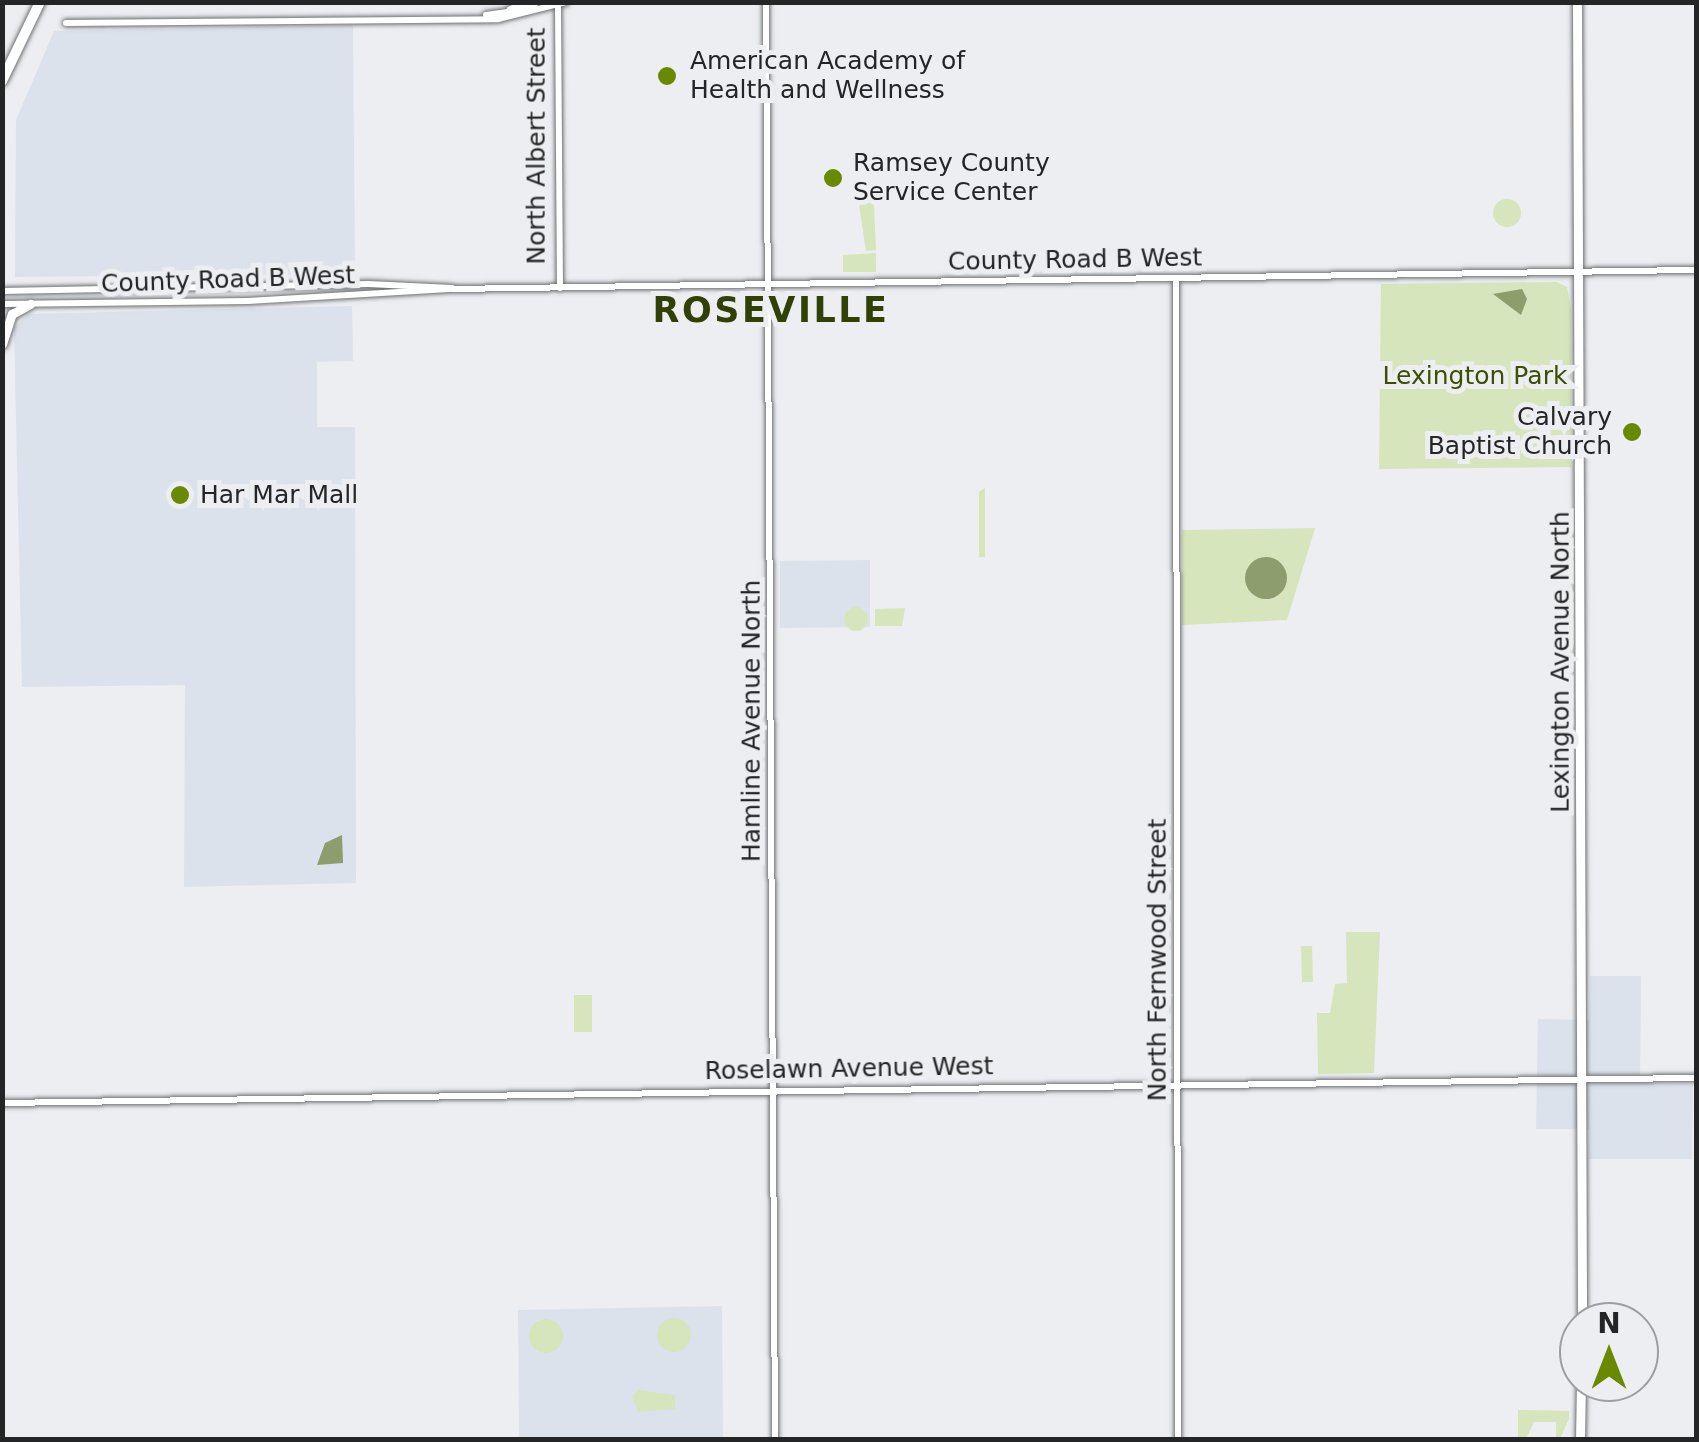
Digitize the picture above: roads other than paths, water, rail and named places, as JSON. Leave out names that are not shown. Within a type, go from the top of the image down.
[{"type":"highway","points":[[2,81],[40,2]]},
{"type":"highway","points":[[511,11],[534,2]]},
{"type":"main road","name":"Lexington Avenue North","points":[[1577,2],[1582,1302]]},
{"type":"main road","points":[[2,344],[14,310],[30,304]]},
{"type":"main road","points":[[1580,1402],[1580,1440]]},
{"type":"street","points":[[480,17],[543,2]]},
{"type":"street","name":"Hamline Avenue North","points":[[766,2],[772,285],[775,1440]]},
{"type":"street","points":[[66,23],[512,18],[561,4]]},
{"type":"street","name":"North Albert Street","points":[[560,288],[561,4]]},
{"type":"street","name":"County Road B West","points":[[2,304],[258,301],[454,289],[1696,270]]},
{"type":"street","name":"North Fernwood Street","points":[[1176,278],[1178,1440]]},
{"type":"street","name":"County Road B West","points":[[2,291],[368,284],[454,289]]},
{"type":"street","name":"Roselawn Avenue West","points":[[2,1103],[1583,1076],[1696,1078]]},
{"type":"place","name":"American Academy of Health and Wellness","points":[[667,76]]},
{"type":"place","name":"Ramsey County Service Center","points":[[833,178]]},
{"type":"place","name":"Calvary Baptist Church","points":[[1632,432]]},
{"type":"place","name":"Har Mar Mall","points":[[180,495]]},
{"type":"district","name":"ROSEVILLE","points":[[771,310]]},
{"type":"park label","name":"Lexington Park","points":[[1475,376]]}]
